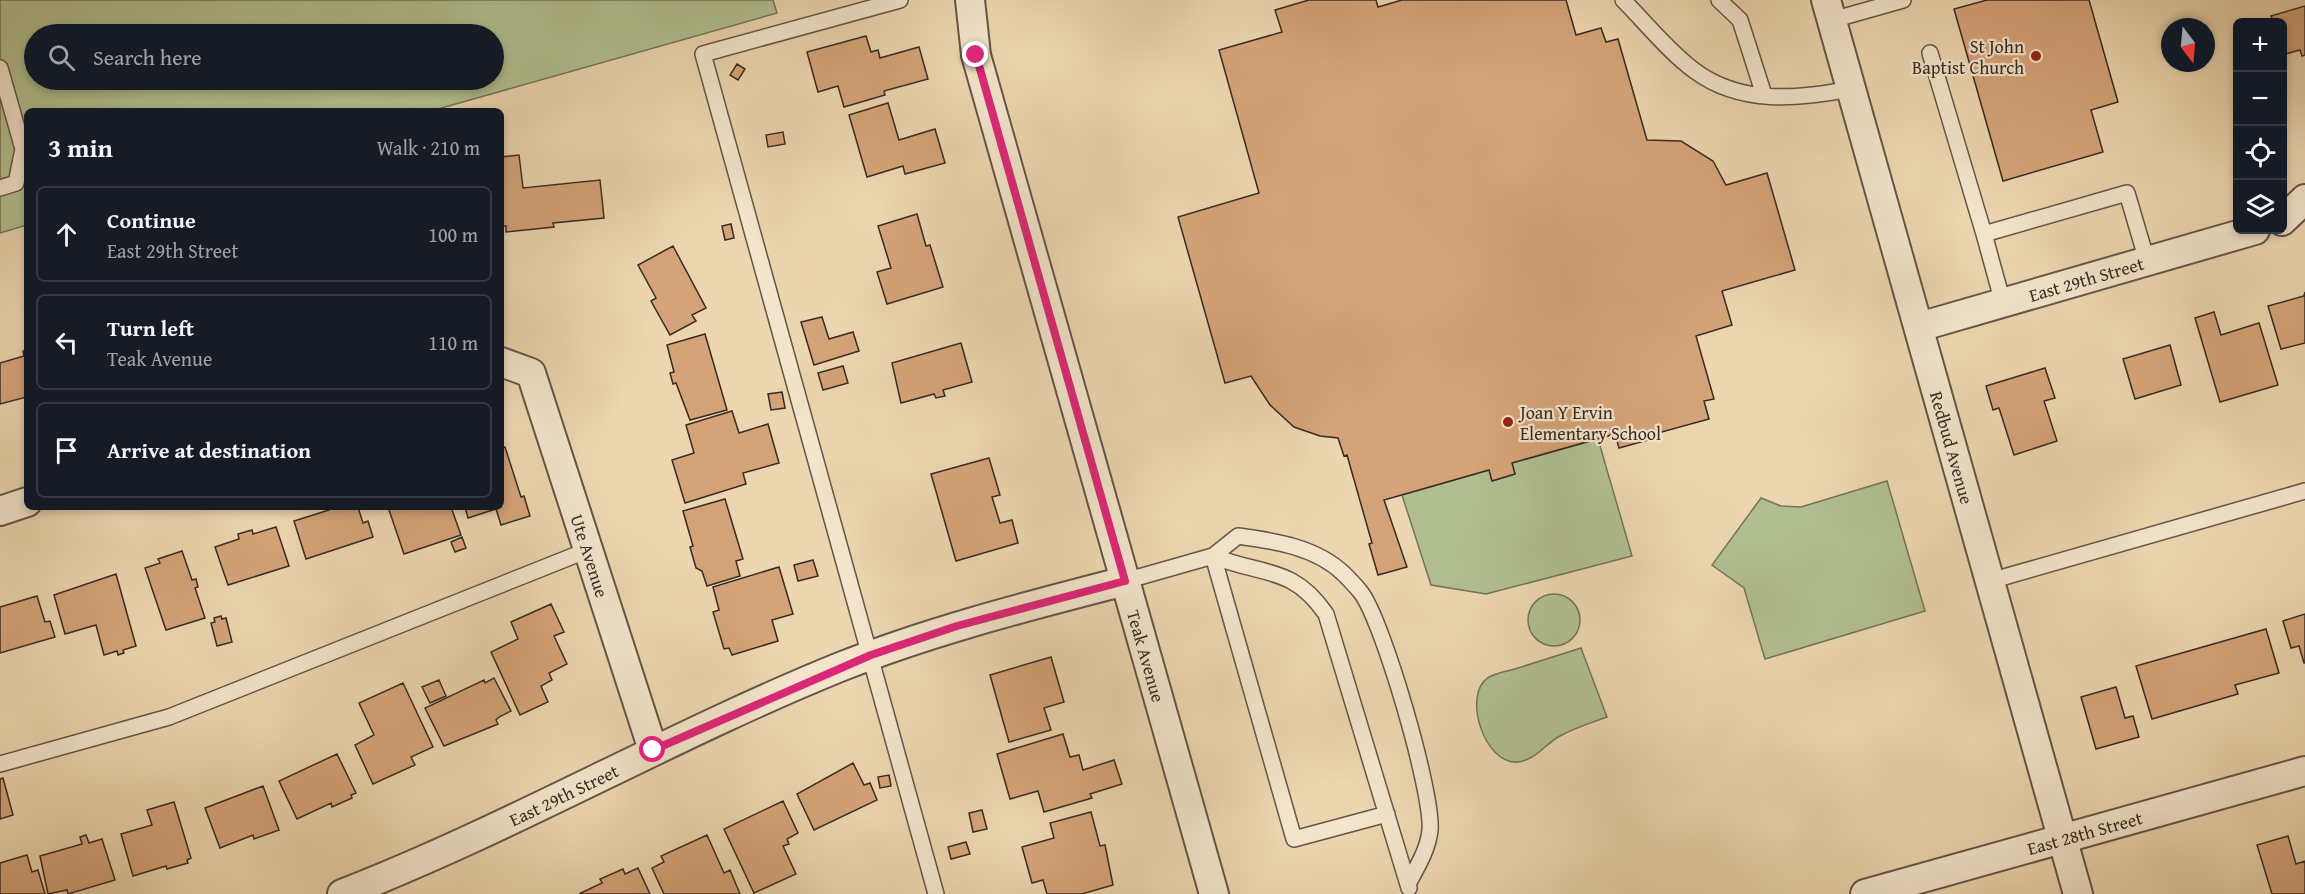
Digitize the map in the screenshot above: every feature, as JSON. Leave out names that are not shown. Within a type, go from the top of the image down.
[{"type":"street","name":"Teak Avenue","points":[[970,0],[976,55],[1214,894]]},
{"type":"street","name":"Redbud Avenue","points":[[1829,10],[2078,894]]},
{"type":"street","points":[[2287,217],[2305,199]]},
{"type":"street","name":"East 29th Street","points":[[1919,327],[2241,234]]},
{"type":"street","name":"Ute Avenue","points":[[509,365],[531,373],[653,750]]},
{"type":"street","points":[[0,510],[24,503]]},
{"type":"street","name":"East 29th Street","points":[[342,894],[497,828],[653,750],[871,655],[957,626],[1125,581]]},
{"type":"street","name":"East 28th Street","points":[[1865,894],[2305,771]]},
{"type":"lane","points":[[900,0],[704,54],[936,894]]},
{"type":"lane","points":[[1623,0],[1694,71],[1719,86],[1747,94],[1808,97],[1851,88]]},
{"type":"lane","points":[[1719,0],[1740,20]]},
{"type":"lane","points":[[1733,0],[1764,95]]},
{"type":"lane","points":[[1829,10],[1903,0]]},
{"type":"lane","points":[[1930,53],[2003,303]]},
{"type":"lane","points":[[0,68],[23,149],[16,183],[0,188]]},
{"type":"lane","points":[[1984,234],[2127,193],[2147,261]]},
{"type":"lane","points":[[1990,581],[2305,491]]},
{"type":"lane","points":[[1125,581],[1213,556],[1238,536],[1281,542],[1314,555],[1342,572],[1362,595],[1376,622],[1427,794],[1430,830],[1409,889]]},
{"type":"lane","points":[[0,764],[169,717],[588,550]]},
{"type":"lane","points":[[1213,556],[1294,839],[1387,814]]},
{"type":"lane","points":[[1213,556],[1236,565],[1270,571],[1295,581],[1314,597],[1326,614],[1409,889]]},
{"type":"green space","points":[[0,0],[773,0],[777,13],[442,108],[24,108],[24,226],[0,233]]},
{"type":"green space","points":[[1598,439],[1632,556],[1486,594],[1431,585],[1402,495],[1489,470],[1492,481],[1515,474],[1512,463]]},
{"type":"green space","points":[[1887,481],[1925,611],[1765,659],[1744,588],[1712,565],[1761,498],[1781,506],[1801,507]]},
{"type":"green space","points":[[1549,594],[1559,594],[1573,601],[1580,620],[1573,639],[1559,646],[1549,646],[1539,642],[1532,635],[1528,625],[1528,615],[1532,605],[1539,598]]},
{"type":"green space","points":[[1581,648],[1607,717],[1565,733],[1524,761],[1506,760],[1496,753],[1487,741],[1477,712],[1477,698],[1481,686],[1495,674]]},
{"type":"building","points":[[1309,0],[1376,0],[1378,7],[1402,0],[1566,0],[1576,35],[1601,28],[1606,42],[1618,39],[1647,140],[1681,141],[1713,161],[1726,185],[1767,173],[1795,270],[1722,291],[1732,325],[1696,336],[1714,399],[1704,401],[1709,419],[1647,436],[1648,440],[1619,448],[1615,434],[1512,463],[1515,474],[1492,481],[1489,470],[1384,500],[1407,567],[1378,575],[1369,544],[1372,543],[1347,455],[1344,456],[1338,438],[1320,436],[1294,427],[1270,405],[1251,376],[1225,383],[1178,217],[1259,193],[1219,50],[1282,32],[1275,10]]},
{"type":"building","name":"St John Baptist Church","points":[[1987,0],[2089,0],[2118,102],[2091,110],[2103,152],[2003,181],[1954,9]]},
{"type":"building","points":[[2305,6],[2305,55],[2302,56],[2300,50],[2287,54],[2287,18],[2272,18],[2271,16]]},
{"type":"building","points":[[866,36],[871,52],[878,50],[880,58],[919,47],[928,79],[884,91],[885,95],[844,107],[838,86],[818,92],[807,52]]},
{"type":"building","points":[[737,64],[745,69],[738,80],[730,75]]},
{"type":"building","points":[[888,103],[899,140],[935,129],[945,163],[905,174],[903,166],[867,177],[849,115]]},
{"type":"building","points":[[783,132],[785,144],[768,147],[766,135]]},
{"type":"building","points":[[519,155],[523,188],[600,180],[604,218],[553,223],[554,227],[506,232],[506,226],[504,226],[504,157]]},
{"type":"building","points":[[917,214],[926,246],[930,245],[943,287],[887,304],[877,272],[891,268],[878,226]]},
{"type":"building","points":[[731,224],[734,238],[725,240],[722,226]]},
{"type":"building","points":[[673,246],[706,308],[692,315],[696,321],[670,335],[651,301],[656,298],[638,265]]},
{"type":"building","points":[[2305,292],[2305,343],[2281,349],[2268,306],[2304,296]]},
{"type":"building","points":[[2214,312],[2221,335],[2259,323],[2278,385],[2220,402],[2195,318]]},
{"type":"building","points":[[822,317],[829,339],[853,332],[859,351],[814,365],[801,322]]},
{"type":"building","points":[[705,334],[727,410],[690,420],[676,383],[673,384],[670,373],[674,372],[667,345]]},
{"type":"building","points":[[961,343],[972,382],[943,390],[945,396],[936,398],[934,394],[901,403],[892,363]]},
{"type":"building","points":[[2170,345],[2181,385],[2135,399],[2123,359]]},
{"type":"building","points":[[24,356],[24,398],[0,404],[0,363]]},
{"type":"building","points":[[843,366],[848,383],[823,390],[818,373]]},
{"type":"building","points":[[2045,368],[2055,398],[2044,401],[2057,441],[2014,455],[1999,408],[1993,410],[1986,386]]},
{"type":"building","points":[[782,392],[785,408],[771,410],[768,394]]},
{"type":"building","points":[[732,411],[739,433],[768,424],[779,463],[743,473],[746,484],[685,503],[672,460],[694,453],[686,425]]},
{"type":"building","points":[[504,447],[530,516],[501,525],[496,510],[504,510]]},
{"type":"building","points":[[989,458],[1000,495],[992,497],[1000,523],[1012,520],[1018,543],[956,561],[931,474]]},
{"type":"building","points":[[725,499],[743,559],[736,561],[740,576],[707,586],[702,571],[696,568],[690,547],[693,546],[683,511]]},
{"type":"building","points":[[329,510],[359,510],[363,523],[368,521],[373,537],[306,559],[294,521]]},
{"type":"building","points":[[389,510],[452,510],[461,535],[404,554]]},
{"type":"building","points":[[466,510],[493,510],[468,518]]},
{"type":"building","points":[[276,527],[289,566],[228,585],[215,547],[239,539],[238,534],[252,530],[253,534]]},
{"type":"building","points":[[462,537],[466,548],[455,552],[451,542]]},
{"type":"building","points":[[182,551],[192,580],[196,579],[198,587],[195,588],[205,618],[166,630],[145,568],[160,563],[158,559]]},
{"type":"building","points":[[813,560],[818,576],[798,581],[794,565]]},
{"type":"building","points":[[779,567],[793,614],[772,620],[778,641],[732,655],[729,648],[724,649],[713,612],[719,610],[713,587]]},
{"type":"building","points":[[116,574],[136,646],[123,650],[124,653],[118,655],[117,651],[104,655],[96,625],[65,634],[54,595]]},
{"type":"building","points":[[37,596],[45,622],[50,621],[55,637],[0,653],[0,607]]},
{"type":"building","points":[[551,604],[564,632],[554,636],[567,664],[549,673],[552,680],[541,686],[548,702],[520,715],[491,652],[518,639],[511,622]]},
{"type":"building","points":[[2305,614],[2304,663],[2299,646],[2291,648],[2283,621]]},
{"type":"building","points":[[221,616],[222,619],[226,618],[232,642],[217,646],[211,623],[215,622],[214,618]]},
{"type":"building","points":[[2266,629],[2279,673],[2235,685],[2238,694],[2152,719],[2136,666]]},
{"type":"building","points":[[1051,657],[1064,702],[1044,708],[1051,730],[1009,742],[990,675]]},
{"type":"building","points":[[494,678],[511,711],[496,720],[498,724],[444,746],[425,708],[484,680],[485,683]]},
{"type":"building","points":[[439,680],[446,696],[430,703],[422,687]]},
{"type":"building","points":[[403,683],[433,747],[411,757],[415,765],[373,784],[355,745],[374,735],[359,703]]},
{"type":"building","points":[[2116,687],[2125,718],[2133,716],[2139,737],[2096,749],[2081,697]]},
{"type":"building","points":[[1063,734],[1070,757],[1079,755],[1083,770],[1114,760],[1122,784],[1090,794],[1092,798],[1044,812],[1038,791],[1010,799],[997,754]]},
{"type":"building","points":[[337,754],[356,793],[351,795],[352,798],[332,807],[331,803],[297,819],[279,781]]},
{"type":"building","points":[[853,763],[864,785],[870,783],[877,800],[814,830],[797,794]]},
{"type":"building","points":[[889,775],[891,786],[880,788],[878,777]]},
{"type":"building","points":[[3,778],[13,815],[0,819],[0,779]]},
{"type":"building","points":[[263,786],[279,830],[254,839],[253,835],[220,848],[205,808]]},
{"type":"building","points":[[783,801],[798,833],[787,839],[789,844],[783,846],[796,874],[754,893],[724,829]]},
{"type":"building","points":[[174,802],[191,858],[187,860],[188,863],[167,869],[166,866],[133,876],[121,834],[152,825],[147,810]]},
{"type":"building","points":[[982,810],[987,829],[973,832],[969,813]]},
{"type":"building","points":[[1091,812],[1100,846],[1105,845],[1113,885],[1082,894],[1047,894],[1043,880],[1032,883],[1022,847],[1054,838],[1050,823]]},
{"type":"building","points":[[86,835],[89,843],[102,839],[115,880],[68,894],[67,890],[48,894],[40,856],[82,844],[80,837]]},
{"type":"building","points":[[707,835],[724,873],[730,870],[740,894],[664,894],[652,868],[664,862],[661,856]]},
{"type":"building","points":[[2288,836],[2296,864],[2305,861],[2305,894],[2272,894],[2257,845]]},
{"type":"building","points":[[966,842],[970,854],[951,859],[948,847]]},
{"type":"building","points":[[27,855],[32,872],[38,870],[45,894],[0,894],[0,863]]},
{"type":"building","points":[[638,868],[650,894],[579,894],[602,883],[600,879],[623,869],[625,874]]},
{"type":"place","name":"St John Baptist Church","points":[[2036,56]]},
{"type":"place","name":"Joan Y Ervin Elementary School","points":[[1508,422]]},
{"type":"route","points":[[653,750],[871,655],[957,626],[1125,581],[976,55]]}]
